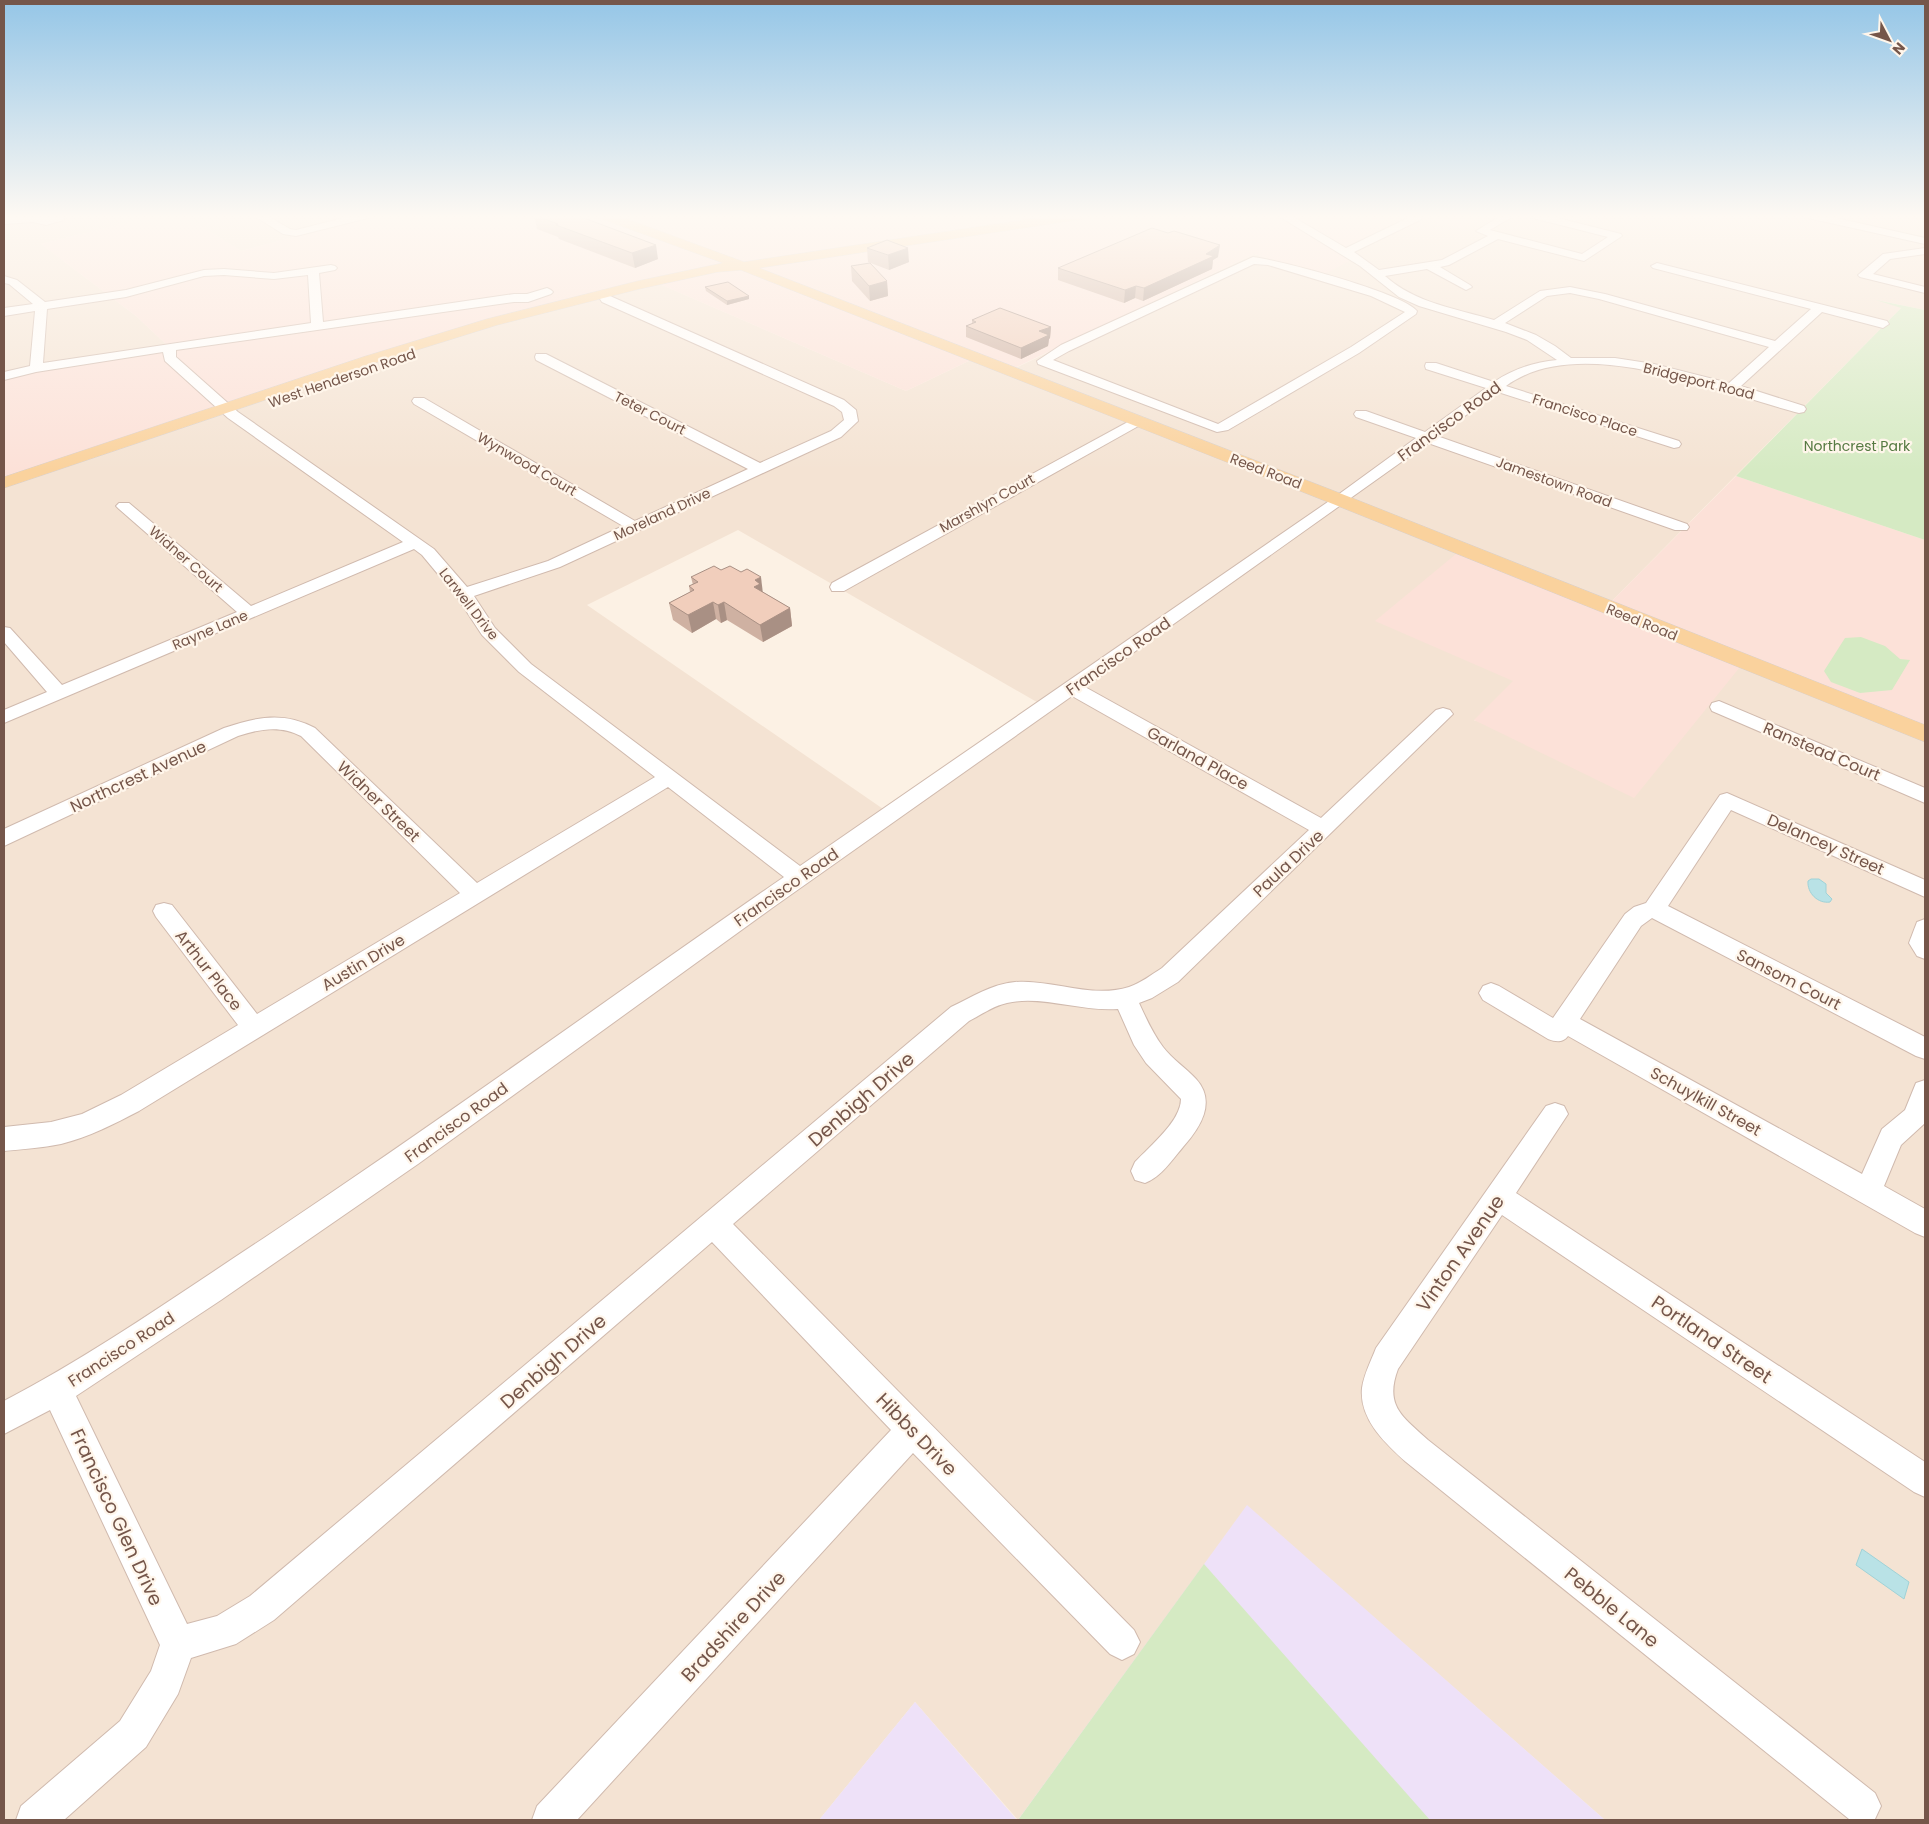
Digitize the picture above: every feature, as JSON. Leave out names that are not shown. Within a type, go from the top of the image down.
[{"type":"main road","name":"West Henderson Road","points":[[4,493],[228,412],[461,331],[578,300]]},
{"type":"main road","name":"West Henderson Road","points":[[4,483],[459,339],[602,300]]},
{"type":"main road","name":"Reed Road","points":[[829,300],[1340,500],[1925,734]]},
{"type":"street","points":[[35,300],[41,305]]},
{"type":"street","points":[[4,312],[76,300]]},
{"type":"street","points":[[323,300],[323,325]]},
{"type":"street","points":[[4,376],[36,368],[499,300]]},
{"type":"street","name":"Moreland Drive","points":[[464,594],[554,564],[836,434],[846,427],[852,418],[849,410],[838,403],[608,300]]},
{"type":"street","points":[[1170,300],[1065,348],[1043,361],[1212,428],[1223,427],[1355,350],[1410,314],[1411,311],[1401,304],[1390,300]]},
{"type":"street","points":[[1415,300],[1541,342],[1568,362]]},
{"type":"street","points":[[1494,325],[1533,300]]},
{"type":"street","points":[[1616,300],[1776,345]]},
{"type":"street","points":[[1789,300],[1883,324]]},
{"type":"street","points":[[36,368],[41,305]]},
{"type":"street","points":[[1730,388],[1819,308]]},
{"type":"street","name":"Larwell Drive","points":[[169,348],[170,358],[228,412],[428,552],[464,594],[488,631],[525,668],[800,877]]},
{"type":"street","name":"Teter Court","points":[[541,357],[760,469]]},
{"type":"street","name":"Francisco Road","points":[[4,1418],[57,1390],[211,1290],[401,1162],[800,877],[1340,500],[1496,387],[1524,371],[1568,362]]},
{"type":"street","name":"Bridgeport Road","points":[[1568,362],[1606,362],[1652,368],[1730,388],[1799,409]]},
{"type":"street","name":"Francisco Place","points":[[1431,366],[1674,444]]},
{"type":"street","points":[[1100,407],[1124,394]]},
{"type":"street","name":"Wynwood Court","points":[[419,401],[635,527]]},
{"type":"street","name":"Jamestown Road","points":[[1361,414],[1681,528]]},
{"type":"street","name":"Marshlyn Court","points":[[838,586],[1137,421]]},
{"type":"street","name":"Widner Court","points":[[124,506],[248,613]]},
{"type":"street","name":"Rayne Lane","points":[[4,717],[415,543]]},
{"type":"street","points":[[4,632],[59,694]]},
{"type":"street","name":"Garland Place","points":[[1072,688],[1324,829]]},
{"type":"street","name":"Ranstead Court","points":[[1719,707],[1925,796]]},
{"type":"street","name":"Paula Drive","points":[[1125,998],[1150,990],[1170,975],[1442,714]]},
{"type":"street","name":"Northcrest Avenue","points":[[4,838],[231,732],[253,725],[276,722]]},
{"type":"street","name":"Widner Street","points":[[276,722],[295,725],[308,732],[476,894]]},
{"type":"street","name":"Austin Drive","points":[[4,1139],[51,1134],[99,1119],[130,1103],[670,777]]},
{"type":"street","name":"Delancey Street","points":[[1654,909],[1727,800],[1925,889]]},
{"type":"street","points":[[1491,994],[1557,1032],[1633,920],[1642,913],[1654,909]]},
{"type":"street","name":"Sansom Court","points":[[1654,909],[1925,1049]]},
{"type":"street","name":"Arthur Place","points":[[164,911],[254,1028]]},
{"type":"street","points":[[1925,928],[1921,943],[1925,950]]},
{"type":"street","name":"Denbigh Drive","points":[[178,1644],[224,1632],[262,1608],[960,1014],[985,1000],[1011,992],[1039,992],[1103,1002],[1125,998]]},
{"type":"street","points":[[1125,998],[1143,1038],[1155,1056],[1189,1089],[1194,1099],[1194,1109],[1185,1126],[1145,1171]]},
{"type":"street","name":"Schuylkill Street","points":[[1564,1022],[1925,1224]]},
{"type":"street","points":[[1868,1191],[1891,1137],[1915,1117],[1925,1091]]},
{"type":"street","name":"Vinton Avenue","points":[[1377,1397],[1379,1376],[1387,1359],[1555,1114]]},
{"type":"street","name":"Portland Street","points":[[1499,1196],[1925,1481]]},
{"type":"street","name":"Hibbs Drive","points":[[714,1224],[1122,1642]]},
{"type":"street","name":"Francisco Glen Drive","points":[[57,1390],[178,1644]]},
{"type":"street","name":"Pebble Lane","points":[[1377,1397],[1382,1414],[1391,1427],[1417,1451],[1862,1806]]},
{"type":"street","name":"Bradshire Drive","points":[[551,1820],[913,1430]]},
{"type":"street","points":[[35,1820],[133,1734],[165,1681],[178,1644]]},
{"type":"shaded area","points":[[4,300],[115,300],[136,316],[169,347],[23,372],[4,377]]},
{"type":"shaded area","points":[[115,300],[573,300],[398,355],[4,488],[4,377],[23,372],[169,347],[136,316]]},
{"type":"shaded area","points":[[587,300],[697,300],[906,391],[975,358],[1009,371],[1157,300],[1877,300],[1902,307],[1606,607],[1514,682],[1474,721],[1744,662],[1925,733],[1925,1820],[1605,1820],[1247,1506],[1018,1820],[915,1702],[819,1820],[4,1820],[4,488],[468,332]],"holes":[[[738,530],[1042,705],[889,813],[587,605]]]},
{"type":"shaded area","points":[[697,300],[1157,300],[1008,371],[975,358],[906,391]]},
{"type":"shaded area","points":[[1878,300],[1925,300],[1925,310]]},
{"type":"shaded area","points":[[1736,476],[1925,540],[1925,733],[1744,662],[1634,798],[1474,720],[1513,681],[1375,621],[1462,549],[1606,607]]},
{"type":"shaded area","points":[[1247,1505],[1605,1820],[1018,1820]]},
{"type":"shaded area","points":[[915,1702],[1017,1820],[819,1820]]},
{"type":"green space","name":"Northcrest Park","points":[[1876,300],[1925,310],[1925,540],[1736,476],[1901,308]]},
{"type":"green space","points":[[1861,637],[1885,646],[1900,659],[1910,660],[1892,690],[1860,693],[1831,682],[1824,671],[1845,638]]},
{"type":"green space","points":[[1204,1564],[1430,1820],[1018,1820]]},
{"type":"water","points":[[1819,879],[1826,884],[1826,893],[1832,899],[1830,902],[1821,901],[1814,897],[1808,885],[1808,881]]},
{"type":"water","points":[[1862,1549],[1909,1582],[1904,1599],[1856,1565]]},
{"type":"building","points":[[1000,308],[1051,327],[1039,331],[1049,335],[1021,348],[966,326],[976,322],[972,320]]},
{"type":"building","points":[[714,566],[721,570],[730,566],[741,572],[747,569],[761,577],[755,580],[760,584],[754,587],[790,608],[760,625],[724,602],[718,605],[713,602],[688,615],[669,603],[694,590],[689,586],[698,582],[691,577]]}]
